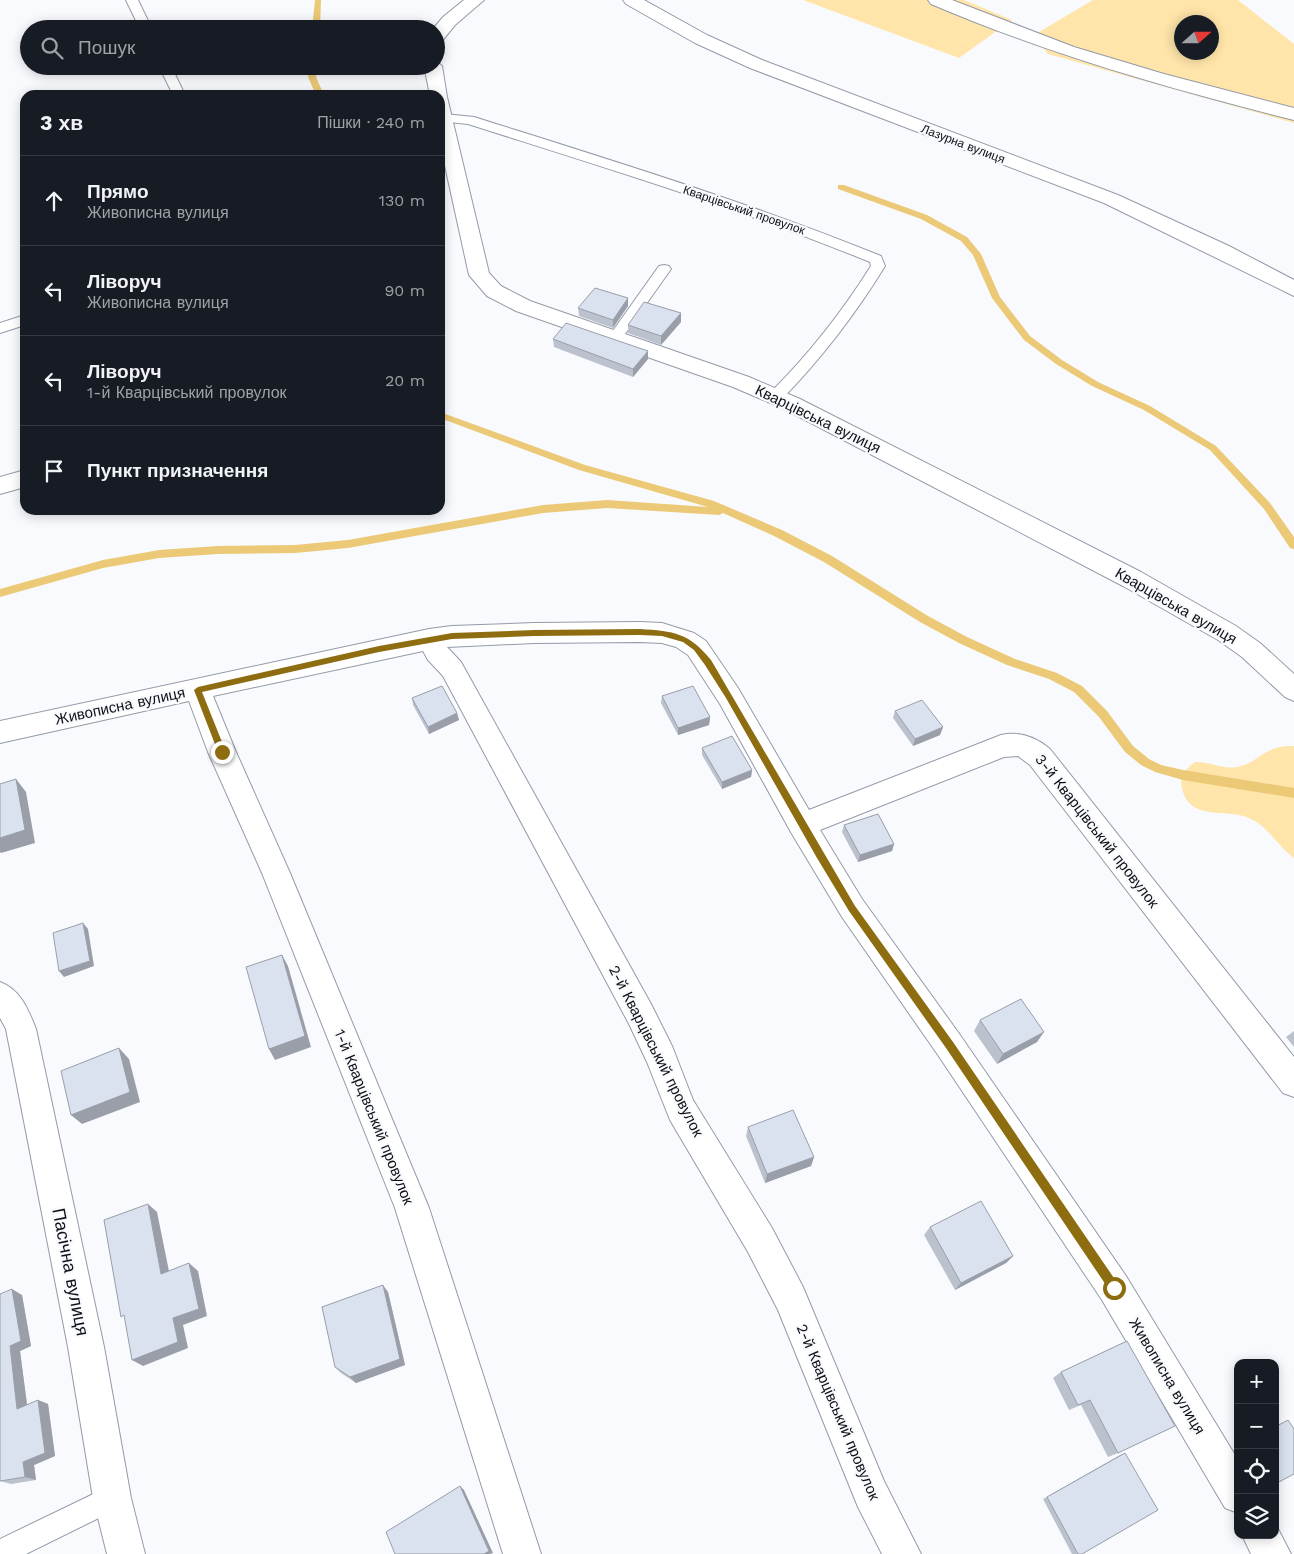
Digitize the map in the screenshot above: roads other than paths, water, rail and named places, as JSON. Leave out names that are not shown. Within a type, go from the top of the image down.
[{"type":"street","points":[[445,26],[475,0]]},
{"type":"street","name":"Лазурна вулиця","points":[[632,0],[702,39],[756,64],[1111,199],[1222,251],[1294,289]]},
{"type":"street","points":[[937,0],[1003,28],[1100,60],[1294,114]]},
{"type":"street","points":[[435,75],[438,90]]},
{"type":"street","name":"Кварцівська вулиця","points":[[445,121],[462,191],[473,253],[483,281],[494,291],[523,306],[776,396],[1179,605],[1251,650],[1294,690]]},
{"type":"street","points":[[0,486],[20,480]]},
{"type":"street","name":"Живописна вулиця","points":[[0,732],[198,690],[361,652],[429,639],[471,635],[640,632],[662,633],[686,640],[697,648],[729,696],[802,825],[852,908],[949,1045],[1114,1288],[1234,1487]]},
{"type":"street","name":"2-й Кварцівський провулок","points":[[429,639],[437,653],[452,669],[640,1014],[661,1057],[681,1109],[776,1268],[791,1298],[871,1494],[902,1554]]},
{"type":"street","name":"1-й Кварцівський провулок","points":[[198,690],[222,752],[276,872],[412,1208],[522,1554]]},
{"type":"street","name":"3-й Кварцівський провулок","points":[[802,825],[1001,746],[1012,744],[1032,750],[1040,757],[1294,1082]]},
{"type":"street","name":"Пасічна вулиця","points":[[0,996],[14,1012],[21,1029],[84,1338],[112,1498],[126,1554]]},
{"type":"street","points":[[1263,1539],[1272,1554]]},
{"type":"lane","points":[[132,0],[142,20]]},
{"type":"lane","points":[[169,75],[177,90]]},
{"type":"lane","name":"Кварцівський провулок","points":[[445,110],[468,120],[652,178],[829,240],[876,259],[878,266],[869,281],[825,343],[811,361],[776,396]]},
{"type":"lane","points":[[615,338],[664,269]]},
{"type":"lane","points":[[0,328],[20,322]]},
{"type":"lane","points":[[0,1553],[112,1498]]},
{"type":"waterway","points":[[317,20],[318,0]]},
{"type":"waterway","points":[[312,75],[318,90]]},
{"type":"waterway","points":[[841,187],[924,217],[964,239],[977,254],[996,298],[1027,338],[1059,362],[1095,384],[1147,408],[1213,448],[1267,506],[1294,545]]},
{"type":"waterway","points":[[445,417],[582,468],[711,504],[778,533],[828,559],[924,619],[963,640],[1011,662],[1053,676],[1078,689],[1103,714],[1129,749],[1145,762],[1159,769],[1183,775],[1294,793]]},
{"type":"waterway","points":[[0,593],[103,564],[159,554],[218,550],[295,549],[348,544],[543,509],[607,504],[719,511]]}]
